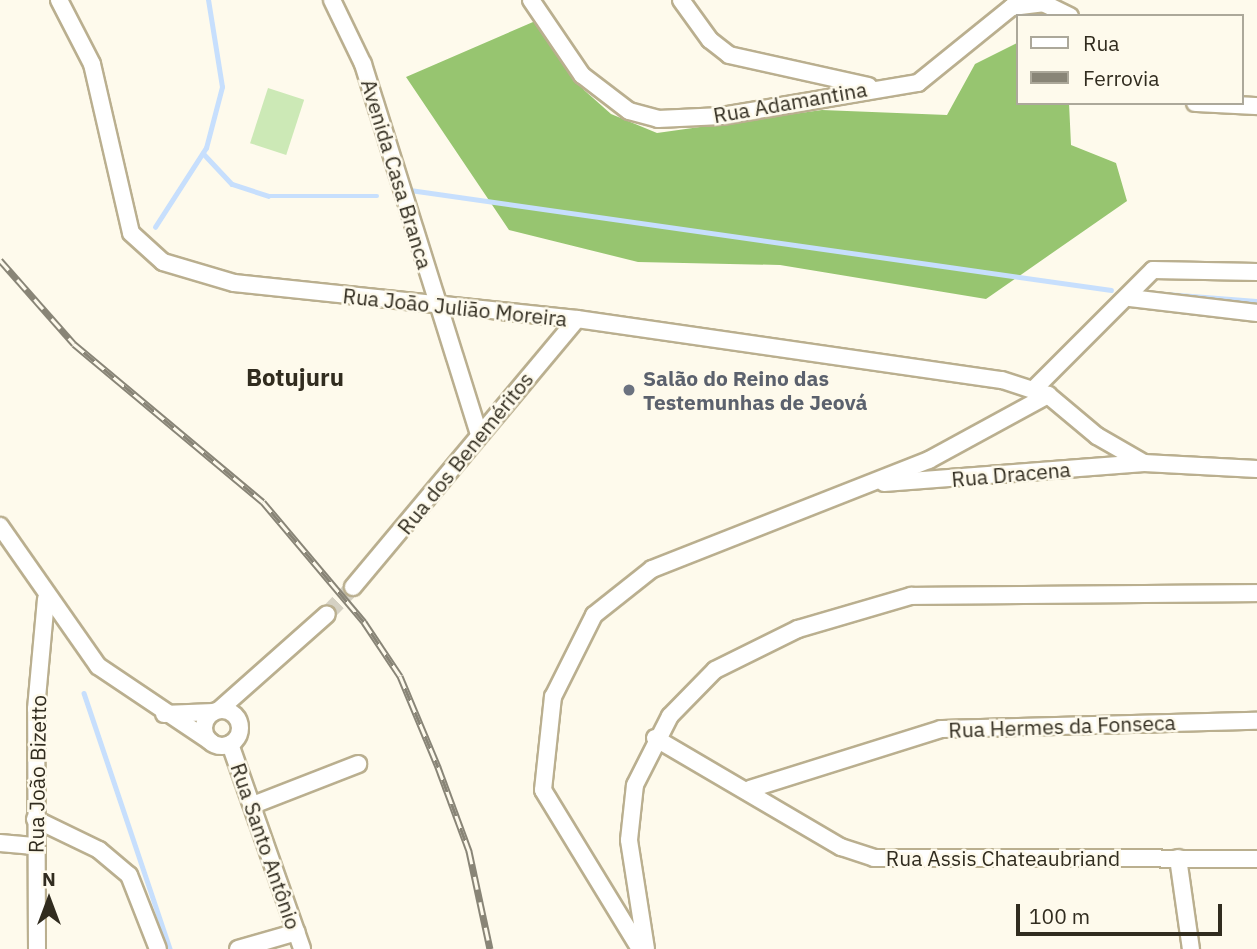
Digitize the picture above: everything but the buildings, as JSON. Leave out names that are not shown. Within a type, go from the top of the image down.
[{"type":"street","name":"Rua João Julião Moreira","points":[[60,0],[92,64],[131,233],[152,254],[195,275],[439,306],[577,319],[1041,392]]},
{"type":"street","name":"Avenida Casa Branca","points":[[332,0],[362,64],[478,431]]},
{"type":"street","name":"Rua Adamantina","points":[[531,0],[582,75],[629,111],[658,119],[722,116],[918,83],[1012,7],[1043,3],[1066,14]]},
{"type":"street","points":[[681,0],[710,40],[729,55],[878,88]]},
{"type":"street","points":[[1236,105],[1257,106]]},
{"type":"street","points":[[640,949],[543,790],[553,697],[577,642],[612,595],[663,564],[878,483],[1041,392],[1130,298],[1148,274],[1166,266],[1257,272]]},
{"type":"street","points":[[1130,298],[1257,313]]},
{"type":"street","name":"Rua dos Beneméritos","points":[[353,587],[478,431],[577,319]]},
{"type":"street","name":"Rua Dracena","points":[[1041,392],[1097,436],[1144,463]]},
{"type":"street","name":"Rua Dracena","points":[[878,483],[1144,463],[1257,469]]},
{"type":"street","points":[[0,526],[46,599],[98,666],[162,714],[211,742],[230,744],[240,728],[236,715],[257,677]]},
{"type":"street","points":[[646,949],[629,816],[655,738],[715,670],[798,629],[879,602],[989,593],[1257,593]]},
{"type":"street","name":"Rua João Bizetto","points":[[37,949],[34,846],[46,599]]},
{"type":"street","points":[[211,742],[204,726],[216,711],[327,614]]},
{"type":"street","points":[[162,714],[216,711],[236,715]]},
{"type":"street","name":"Rua Hermes da Fonseca","points":[[750,789],[941,730],[1257,721]]},
{"type":"street","name":"Rua Assis Chateaubriand","points":[[655,738],[750,789],[841,847],[874,858],[1257,859]]},
{"type":"street","name":"Rua Santo Antônio","points":[[230,744],[302,949]]},
{"type":"street","points":[[253,804],[358,764]]},
{"type":"street","points":[[36,819],[99,850],[129,875],[158,949]]},
{"type":"street","points":[[0,843],[34,846]]},
{"type":"street","points":[[1178,858],[1191,949]]},
{"type":"street","points":[[238,949],[296,932]]},
{"type":"green space","points":[[540,19],[584,90],[611,114],[657,133],[822,110],[947,115],[975,64],[1016,44],[1016,105],[1069,105],[1071,145],[1116,163],[1127,201],[986,299],[780,265],[638,262],[509,230],[406,77]]},
{"type":"green space","points":[[268,88],[304,100],[286,155],[250,143]]},
{"type":"waterway","points":[[155,227],[206,148],[222,87],[208,0]]},
{"type":"waterway","points":[[203,153],[232,184],[268,196],[377,196]]},
{"type":"waterway","points":[[410,190],[1111,290]]},
{"type":"waterway","points":[[1153,293],[1257,301]]},
{"type":"waterway","points":[[84,693],[170,949]]},
{"type":"tunnel","points":[[327,614],[353,587]]},
{"type":"railway","points":[[0,260],[74,344],[263,502],[364,622],[400,676],[438,767],[469,851],[490,949]]},
{"type":"place","name":"Salão do Reino das Testemunhas de Jeová","points":[[629,390]]},
{"type":"district","name":"Botujuru","points":[[295,378]]}]
